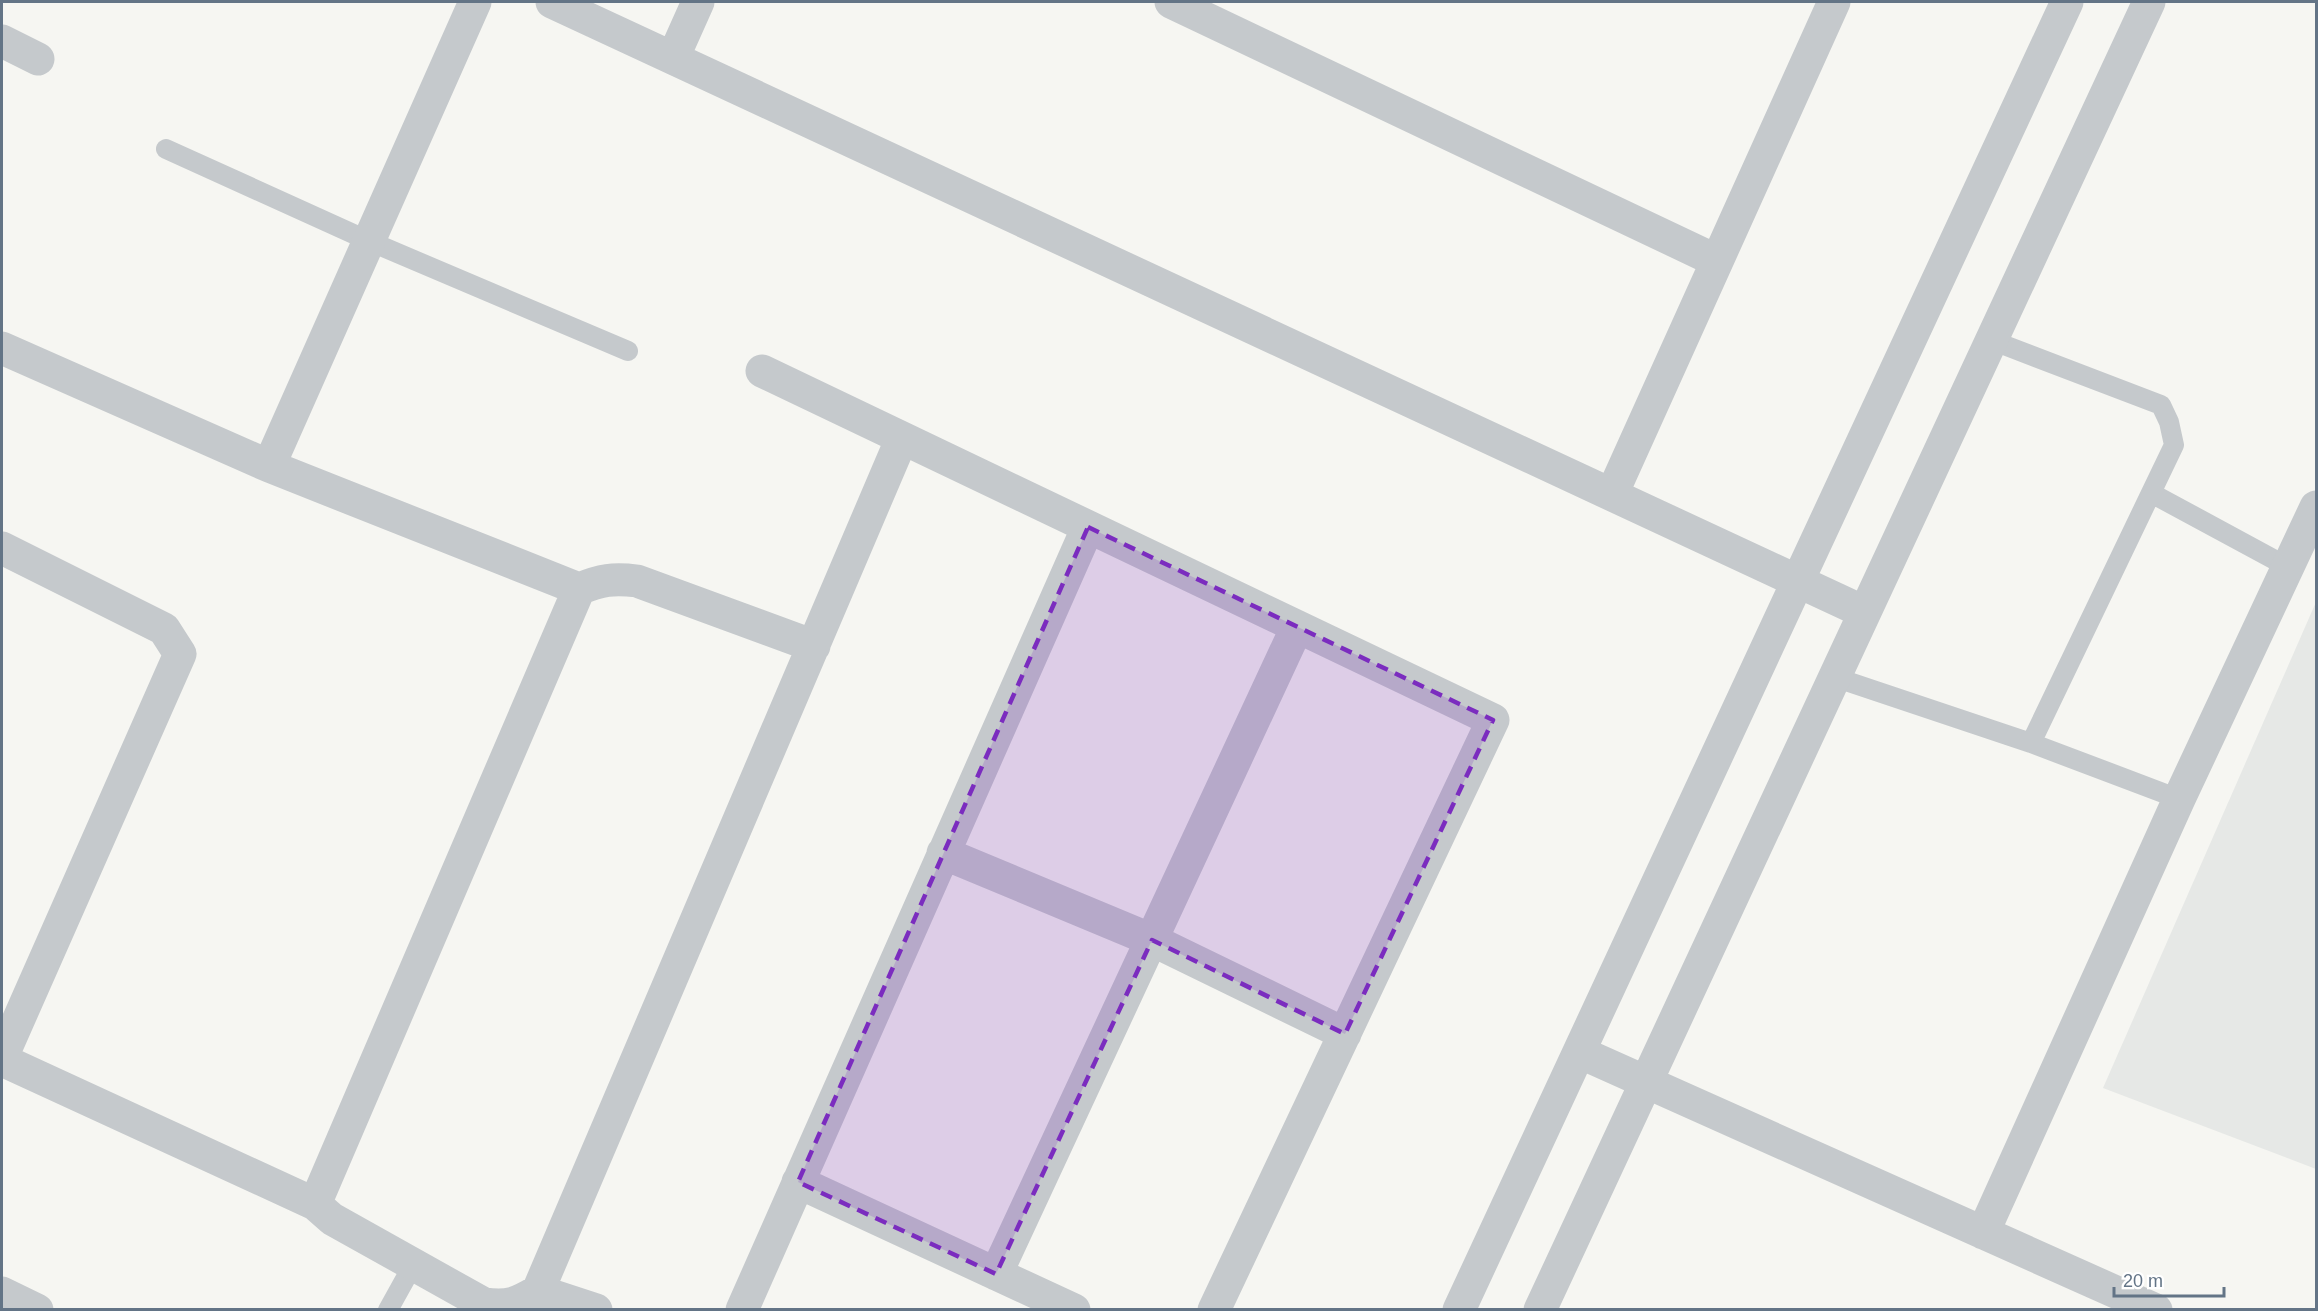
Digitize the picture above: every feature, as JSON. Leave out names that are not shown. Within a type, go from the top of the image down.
[{"type":"street","points":[[269,466],[475,2]]},
{"type":"street","points":[[552,2],[1864,612]]},
{"type":"street","points":[[673,58],[698,2]]},
{"type":"street","points":[[1171,2],[1717,261]]},
{"type":"street","points":[[1612,494],[1834,2]]},
{"type":"street","points":[[1459,1310],[2067,2]]},
{"type":"street","points":[[1540,1310],[2149,2]]},
{"type":"street","points":[[2,41],[38,59]]},
{"type":"street","points":[[2,348],[269,466],[579,589],[614,579],[637,581],[814,646]]},
{"type":"street","points":[[762,371],[1493,720],[1214,1310]]},
{"type":"street","points":[[2,548],[164,629],[180,654],[2,1058],[315,1204],[332,1219],[484,1304],[507,1306],[538,1291],[902,438]]},
{"type":"street","points":[[1983,1233],[2179,799],[2316,507]]},
{"type":"street","points":[[742,1310],[1088,527]]},
{"type":"street","points":[[315,1204],[579,589]]},
{"type":"street","points":[[996,1274],[1297,627]]},
{"type":"street","points":[[943,854],[1152,940],[1345,1034]]},
{"type":"street","points":[[1579,1052],[2156,1310]]},
{"type":"street","points":[[798,1182],[1074,1310]]},
{"type":"street","points":[[538,1291],[596,1310]]},
{"type":"street","points":[[2,1293],[37,1310]]},
{"type":"lane","points":[[166,149],[369,241],[628,351]]},
{"type":"lane","points":[[1991,340],[2161,405],[2169,422],[2174,445],[2031,743]]},
{"type":"lane","points":[[2151,493],[2288,567]]},
{"type":"lane","points":[[1834,677],[2031,743],[2179,799]]},
{"type":"lane","points":[[388,1310],[413,1265]]},
{"type":"highlighted area","points":[[1088,527],[1493,720],[1345,1034],[1152,940],[996,1274],[798,1182]]},
{"type":"shaded area","points":[[2316,602],[2316,1169],[2103,1088]]}]
